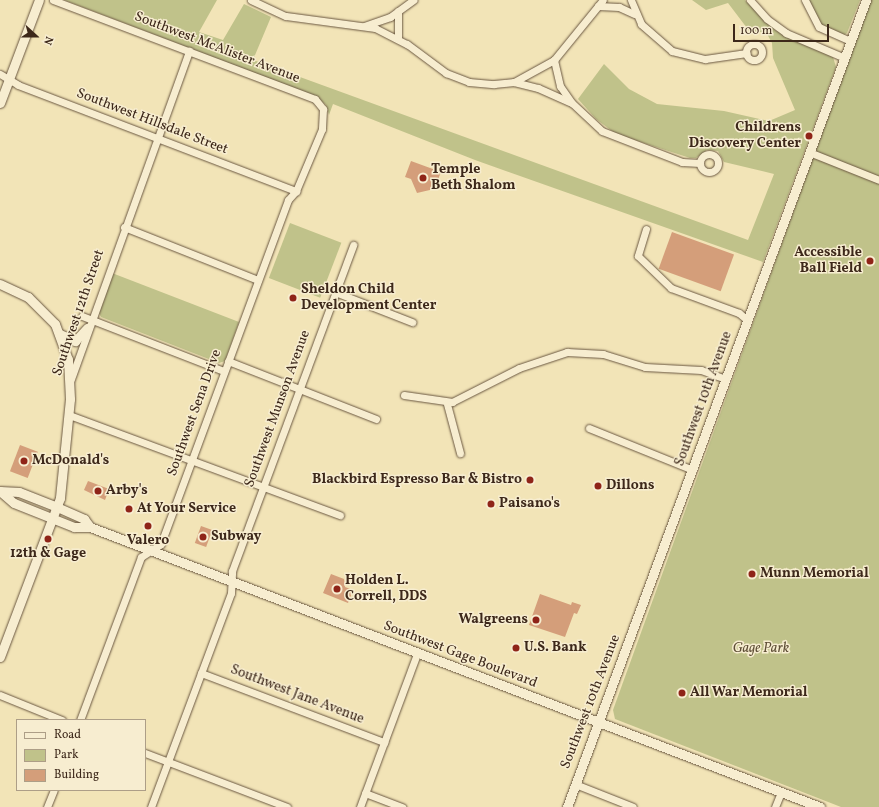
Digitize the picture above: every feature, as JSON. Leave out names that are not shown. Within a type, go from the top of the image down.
[{"type":"main road","points":[[0,103],[38,0]]},
{"type":"main road","name":"Southwest 10th Avenue","points":[[567,807],[866,0]]},
{"type":"main road","points":[[0,284],[16,292],[42,309],[60,334],[68,359],[69,386]]},
{"type":"main road","points":[[0,287],[16,292]]},
{"type":"main road","points":[[60,334],[75,341],[88,324]]},
{"type":"main road","name":"Southwest 12th Street","points":[[0,657],[57,508],[63,488],[69,415],[69,386]]},
{"type":"main road","name":"Southwest Gage Boulevard","points":[[0,491],[19,492],[84,519],[90,527]]},
{"type":"main road","name":"Southwest Gage Boulevard","points":[[0,491],[14,503],[74,526],[90,527],[820,807]]},
{"type":"street","name":"Southwest McAlister Avenue","points":[[53,0],[315,99],[323,109]]},
{"type":"street","points":[[251,0],[286,16],[363,26],[398,38],[435,67],[457,78],[482,84],[514,82],[538,88],[572,103]]},
{"type":"street","points":[[363,26],[398,11],[413,0]]},
{"type":"street","points":[[631,0],[634,14]]},
{"type":"street","points":[[750,0],[766,19],[786,33],[845,58]]},
{"type":"street","points":[[805,0],[819,27],[850,42]]},
{"type":"street","points":[[514,82],[554,60],[600,3],[619,7],[634,14],[661,45],[684,56],[705,59],[746,53]]},
{"type":"street","points":[[398,11],[398,38]]},
{"type":"street","name":"Southwest 12th Street","points":[[69,386],[88,324],[188,51]]},
{"type":"street","points":[[554,60],[556,77],[572,103],[594,125],[612,137],[682,162],[700,163]]},
{"type":"street","name":"Southwest Hillsdale Street","points":[[0,74],[9,79],[157,138],[296,191]]},
{"type":"street","name":"Southwest Sena Drive","points":[[80,719],[141,557],[161,544],[288,200],[296,191],[322,129],[323,109]]},
{"type":"street","points":[[809,152],[879,180]]},
{"type":"street","points":[[124,227],[258,280]]},
{"type":"street","points":[[646,229],[638,256],[671,288],[739,313],[747,320]]},
{"type":"street","name":"Southwest Munson Avenue","points":[[150,807],[231,593],[232,571],[353,245]]},
{"type":"street","points":[[335,292],[412,322]]},
{"type":"street","points":[[82,316],[88,324],[224,371]]},
{"type":"street","points":[[404,395],[447,404],[519,368],[567,352],[603,354],[645,367],[701,370],[726,379]]},
{"type":"street","points":[[228,361],[376,419]]},
{"type":"street","points":[[447,404],[460,453]]},
{"type":"street","points":[[69,415],[192,459],[340,515]]},
{"type":"street","points":[[589,428],[693,470]]},
{"type":"street","points":[[360,807],[418,654]]},
{"type":"street","name":"Southwest Jane Avenue","points":[[201,673],[384,742]]},
{"type":"street","points":[[0,695],[60,719]]},
{"type":"street","points":[[146,753],[287,807]]},
{"type":"street","points":[[575,784],[633,807]]},
{"type":"street","points":[[48,807],[54,791]]},
{"type":"street","points":[[775,807],[781,792]]},
{"type":"street","points":[[365,793],[402,807]]},
{"type":"green space","points":[[64,0],[217,0],[199,32],[223,40],[244,4],[271,17],[253,60],[748,240],[774,174],[724,162],[718,151],[707,150],[696,158],[690,158],[616,134],[596,119],[578,99],[604,64],[629,89],[657,104],[724,111],[769,121],[795,110],[773,58],[772,43],[766,32],[750,32],[728,3],[706,10],[692,0],[745,0],[775,30],[833,57],[836,67],[763,262],[475,160],[333,104],[329,115],[326,105],[317,97]]},
{"type":"green space","points":[[809,0],[860,0],[847,33],[843,36],[826,30],[818,20]]},
{"type":"green space","name":"Gage Park","points":[[870,0],[879,0],[879,807],[841,807],[615,719],[613,710]]},
{"type":"green space","points":[[290,223],[341,243],[320,298],[269,278]]},
{"type":"green space","points":[[112,273],[239,322],[225,361],[219,363],[101,317],[98,311]]},
{"type":"building","name":"Temple Beth Shalom","points":[[411,161],[441,172],[434,189],[417,193],[411,179],[405,177]]},
{"type":"building","points":[[672,232],[734,255],[721,291],[659,269]]},
{"type":"building","name":"McDonald's","points":[[20,445],[38,452],[28,478],[10,471]]},
{"type":"building","name":"Arby's","points":[[88,481],[109,489],[105,500],[84,490]]},
{"type":"building","name":"Subway","points":[[201,526],[212,530],[206,547],[195,543]]},
{"type":"building","name":"Holden L. Correll, DDS","points":[[331,574],[344,579],[345,587],[353,590],[348,603],[323,593]]},
{"type":"building","name":"Walgreens","points":[[540,594],[571,605],[572,602],[581,605],[577,614],[574,613],[565,637],[529,625]]},
{"type":"place","name":"Childrens Discovery Center","points":[[809,136]]},
{"type":"place","name":"Temple Beth Shalom","points":[[423,178]]},
{"type":"place","name":"Accessible Ball Field","points":[[870,261]]},
{"type":"place","name":"Sheldon Child Development Center","points":[[293,298]]},
{"type":"place","name":"McDonald's","points":[[24,461]]},
{"type":"place","name":"Blackbird Espresso Bar & Bistro","points":[[530,480]]},
{"type":"place","name":"Dillons","points":[[598,486]]},
{"type":"place","name":"Arby's","points":[[98,491]]},
{"type":"place","name":"Paisano's","points":[[491,504]]},
{"type":"place","name":"At Your Service","points":[[129,509]]},
{"type":"place","name":"Valero","points":[[148,526]]},
{"type":"place","name":"Subway","points":[[203,537]]},
{"type":"place","name":"12th & Gage","points":[[48,539]]},
{"type":"place","name":"Munn Memorial","points":[[752,574]]},
{"type":"place","name":"Holden L. Correll, DDS","points":[[337,589]]},
{"type":"place","name":"Walgreens","points":[[536,620]]},
{"type":"place","name":"U.S. Bank","points":[[516,648]]},
{"type":"place","name":"All War Memorial","points":[[682,693]]}]
